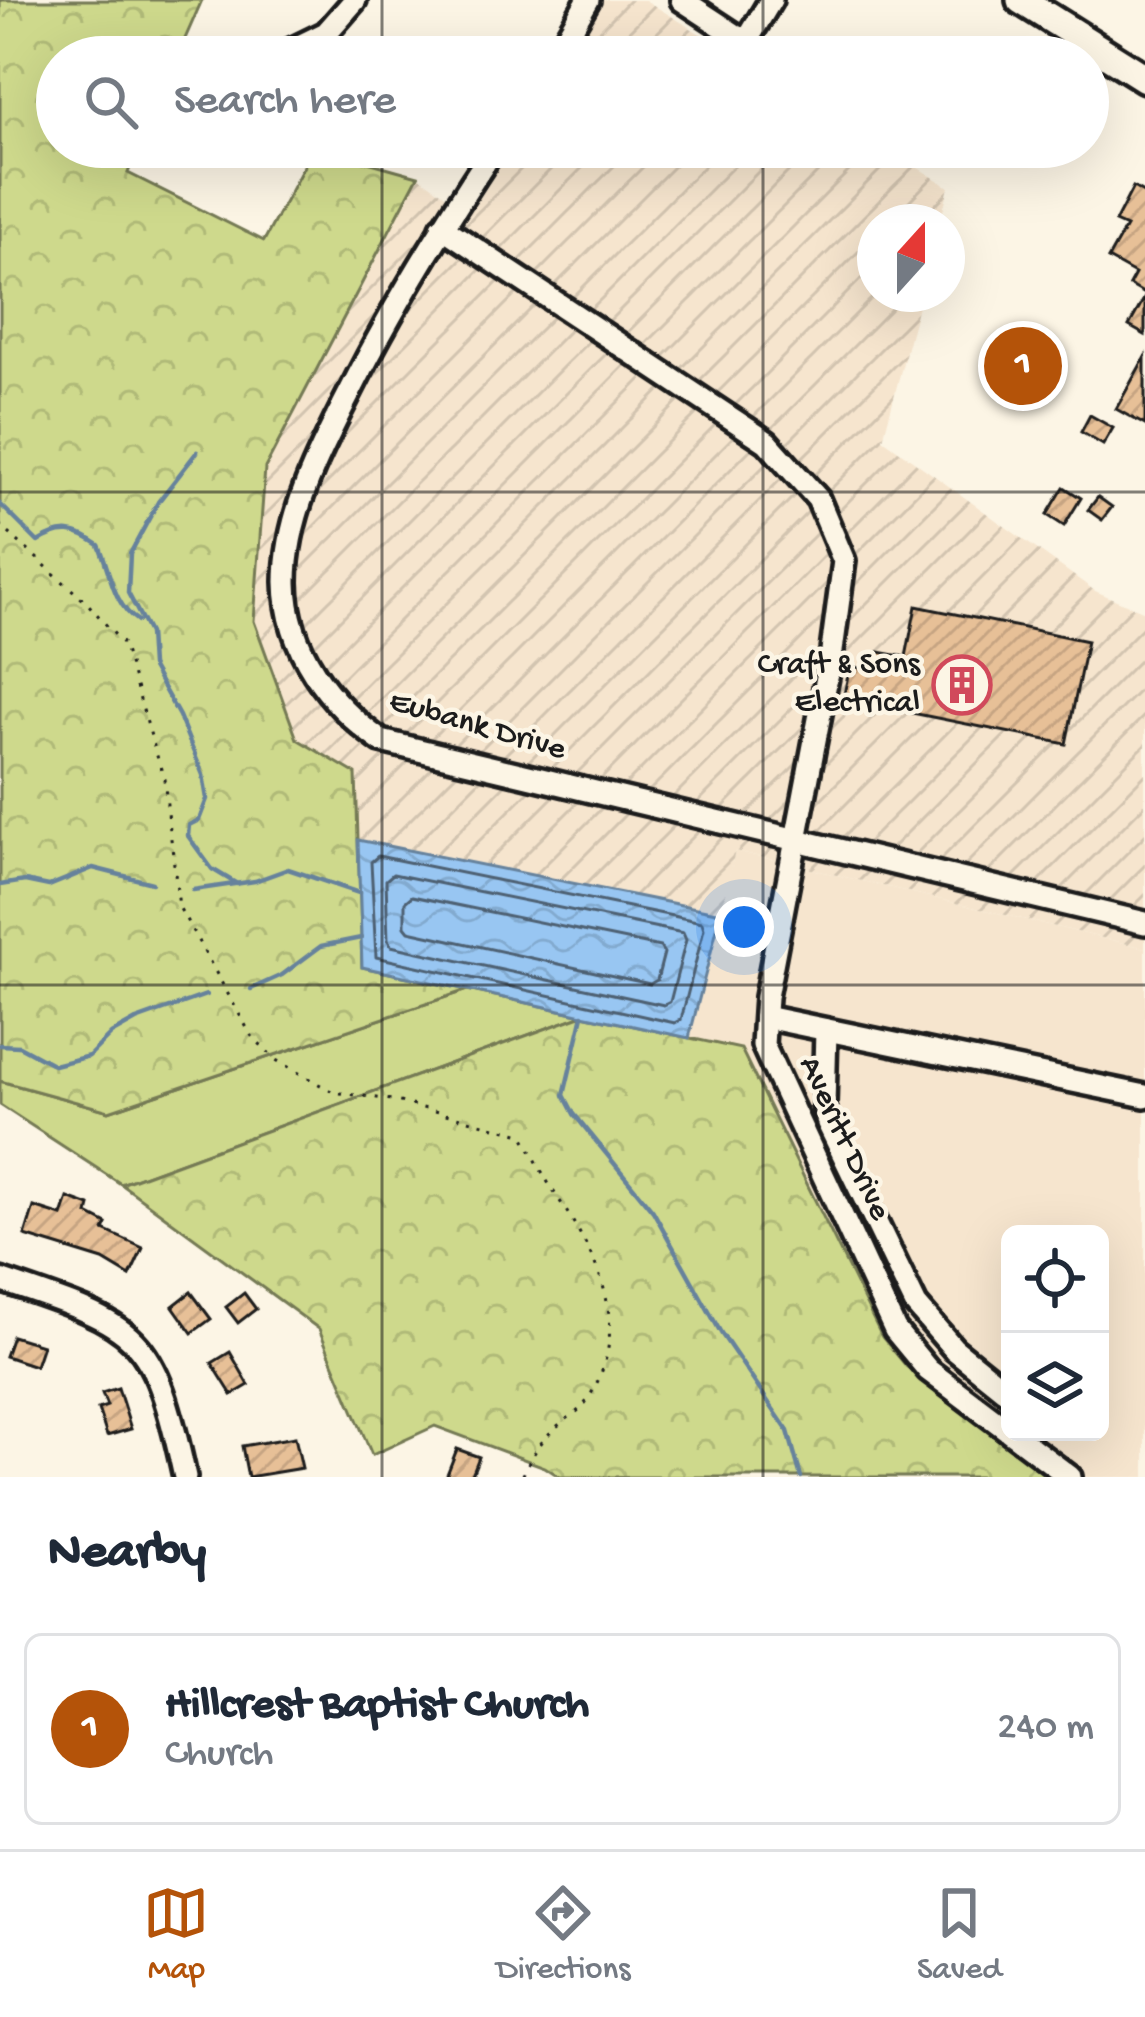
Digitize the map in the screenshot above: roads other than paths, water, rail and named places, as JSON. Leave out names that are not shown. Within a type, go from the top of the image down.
[{"type":"main road","points":[[1021,0],[1078,36]]},
{"type":"main road","points":[[1109,55],[1145,78]]},
{"type":"street","points":[[320,36],[355,0]]},
{"type":"street","points":[[567,36],[589,0]]},
{"type":"street","points":[[682,0],[737,36]]},
{"type":"street","points":[[750,36],[771,0]]},
{"type":"street","name":"Eubank Drive","points":[[481,168],[397,298],[328,434],[288,550],[286,587],[298,640],[316,681],[347,717],[381,741],[1145,923]]},
{"type":"street","name":"Averitt Drive","points":[[442,227],[767,442],[818,500],[844,561],[763,1045],[895,1330],[928,1370],[1070,1477]]},
{"type":"street","points":[[765,1017],[1145,1096]]},
{"type":"street","points":[[826,1030],[824,1106],[828,1123],[916,1305],[954,1349],[1001,1387]]},
{"type":"street","points":[[0,1280],[104,1318],[142,1348],[166,1394],[185,1477]]},
{"type":"water","points":[[358,840],[721,913],[689,1038],[362,967]]},
{"type":"waterway","points":[[197,452],[158,502],[130,554],[128,593],[149,633],[151,666],[179,716],[203,775],[207,799],[199,820],[189,825],[188,836],[212,869],[237,884]]},
{"type":"waterway","points":[[0,504],[38,542],[68,532],[99,545],[118,597],[138,621]]},
{"type":"waterway","points":[[0,885],[25,881],[49,886],[93,868],[152,883]]},
{"type":"waterway","points":[[193,890],[255,881],[288,869],[359,893]]},
{"type":"waterway","points":[[251,989],[282,975],[321,946],[361,938]]},
{"type":"waterway","points":[[0,1045],[19,1046],[54,1065],[89,1056],[111,1034],[136,1020],[206,995]]},
{"type":"waterway","points":[[583,1015],[564,1095],[574,1114],[653,1211],[721,1333],[788,1431],[801,1477]]},
{"type":"place","name":"Hillcrest Baptist Church","points":[[1023,366]]},
{"type":"place","name":"Craft & Sons Electrical","points":[[962,685]]}]
